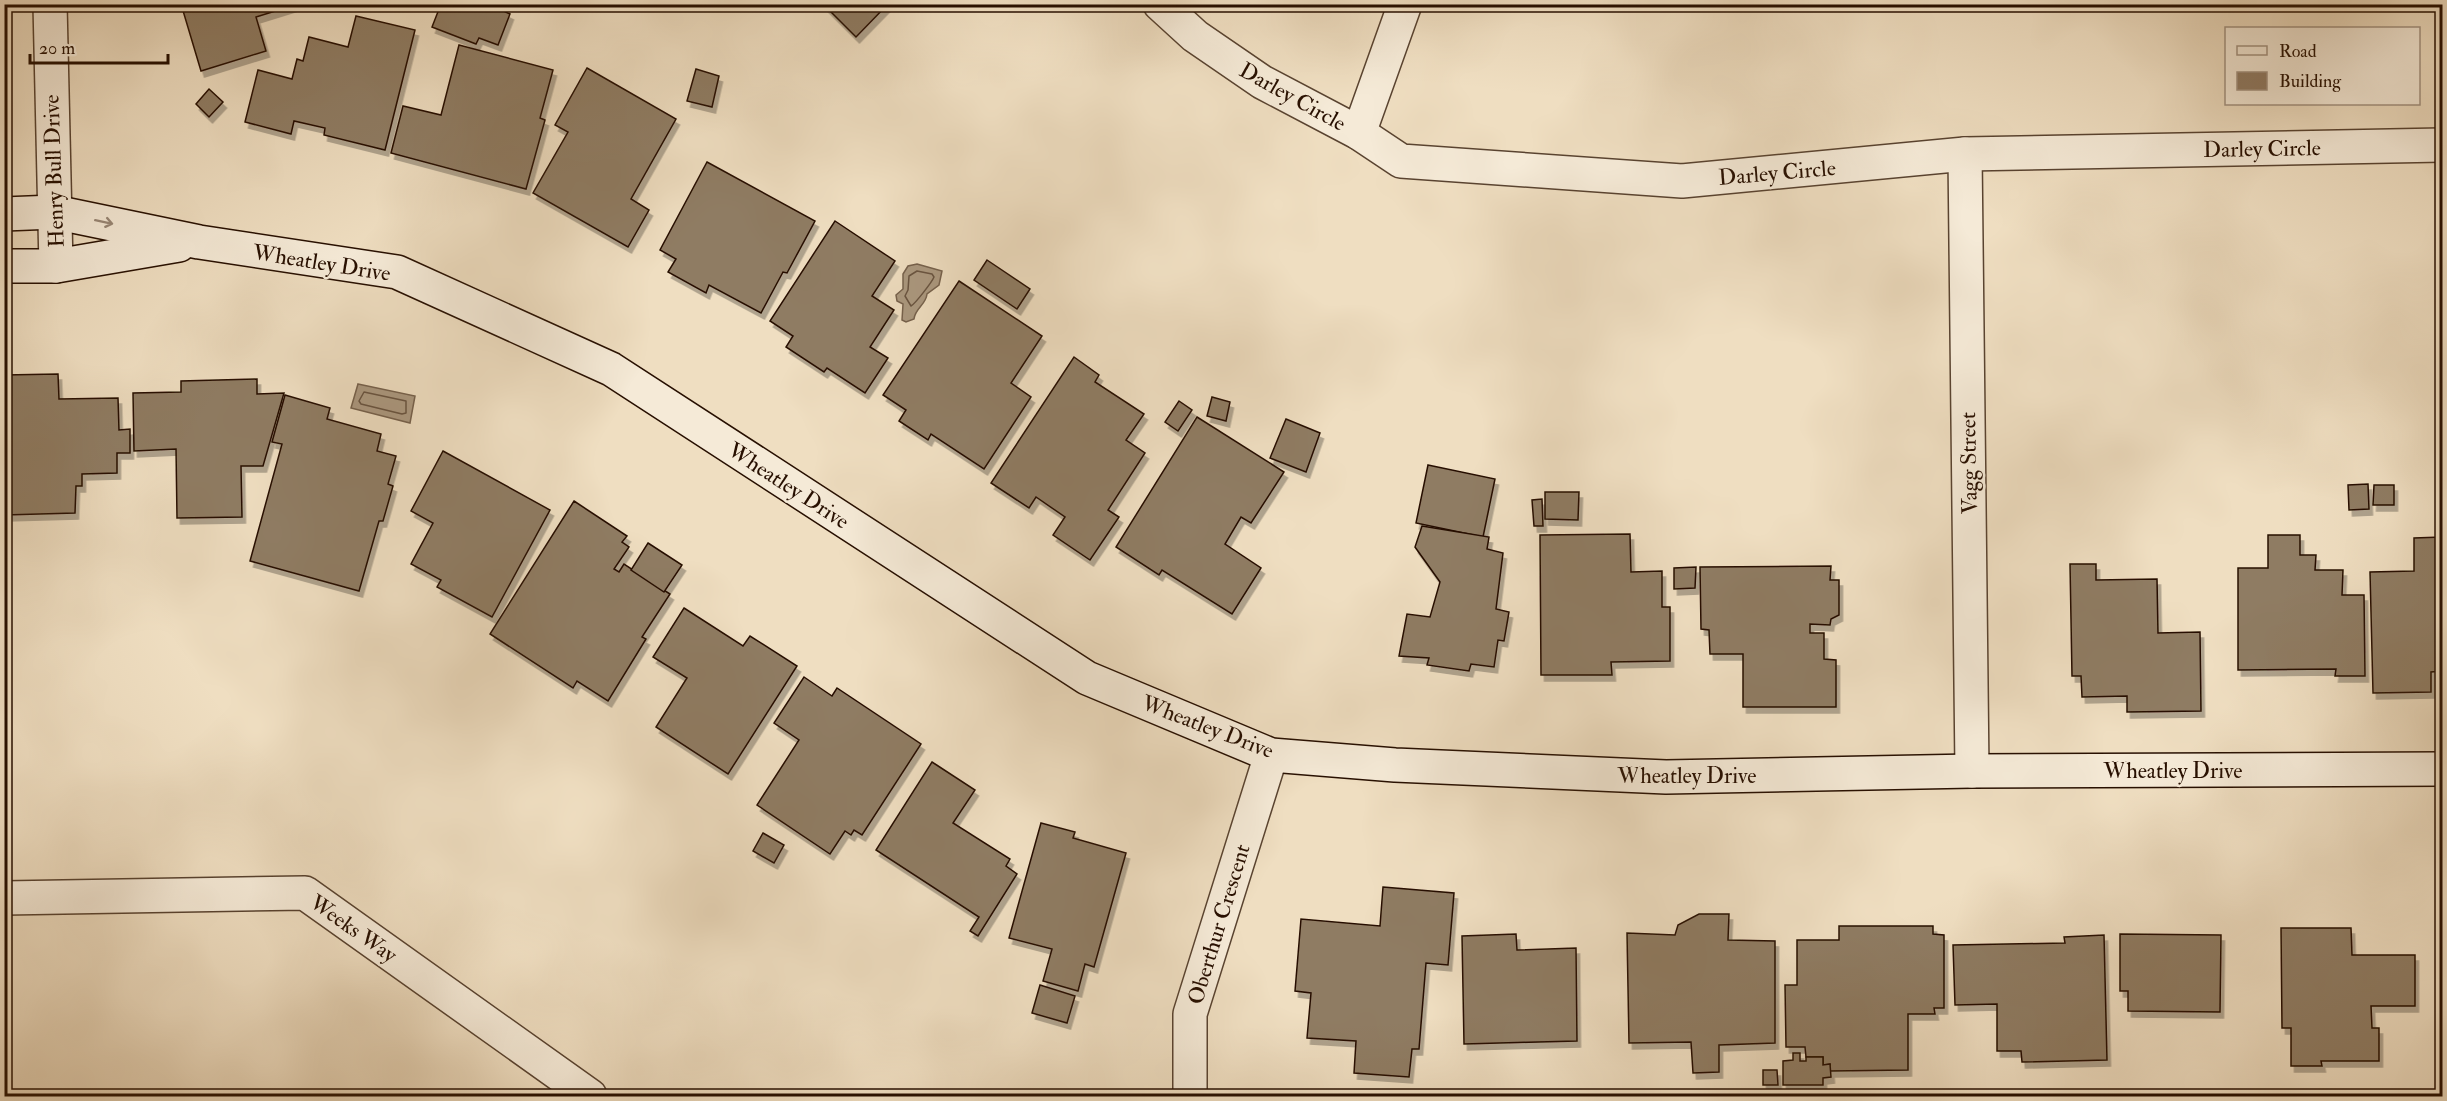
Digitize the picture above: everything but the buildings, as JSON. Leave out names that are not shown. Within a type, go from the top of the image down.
[{"type":"street","name":"Henry Bull Drive","points":[[50,4],[56,266]]},
{"type":"street","name":"Darley Circle","points":[[1160,4],[1195,36],[1262,82],[1359,133],[1401,161],[1682,181],[1965,154],[2442,145]]},
{"type":"street","points":[[1359,133],[1405,4]]},
{"type":"street","name":"Vagg Street","points":[[1965,154],[1972,771]]},
{"type":"street","name":"Wheatley Drive","points":[[4,214],[54,212],[199,242],[397,272],[611,369],[1087,678],[1271,754],[1395,765],[1666,777],[1972,771],[2442,769]]},
{"type":"street","name":"Wheatley Drive","points":[[4,266],[56,266],[199,242]]},
{"type":"street","name":"Oberthur Crescent","points":[[1190,1096],[1190,1014],[1271,754]]},
{"type":"street","name":"Weeks Way","points":[[4,898],[305,893],[590,1096]]},
{"type":"water","points":[[917,264],[942,271],[939,285],[927,294],[914,319],[906,322],[902,320],[903,304],[897,301],[896,295],[903,289],[903,274],[908,266]]},
{"type":"water","points":[[358,384],[415,396],[410,423],[351,408]]}]
